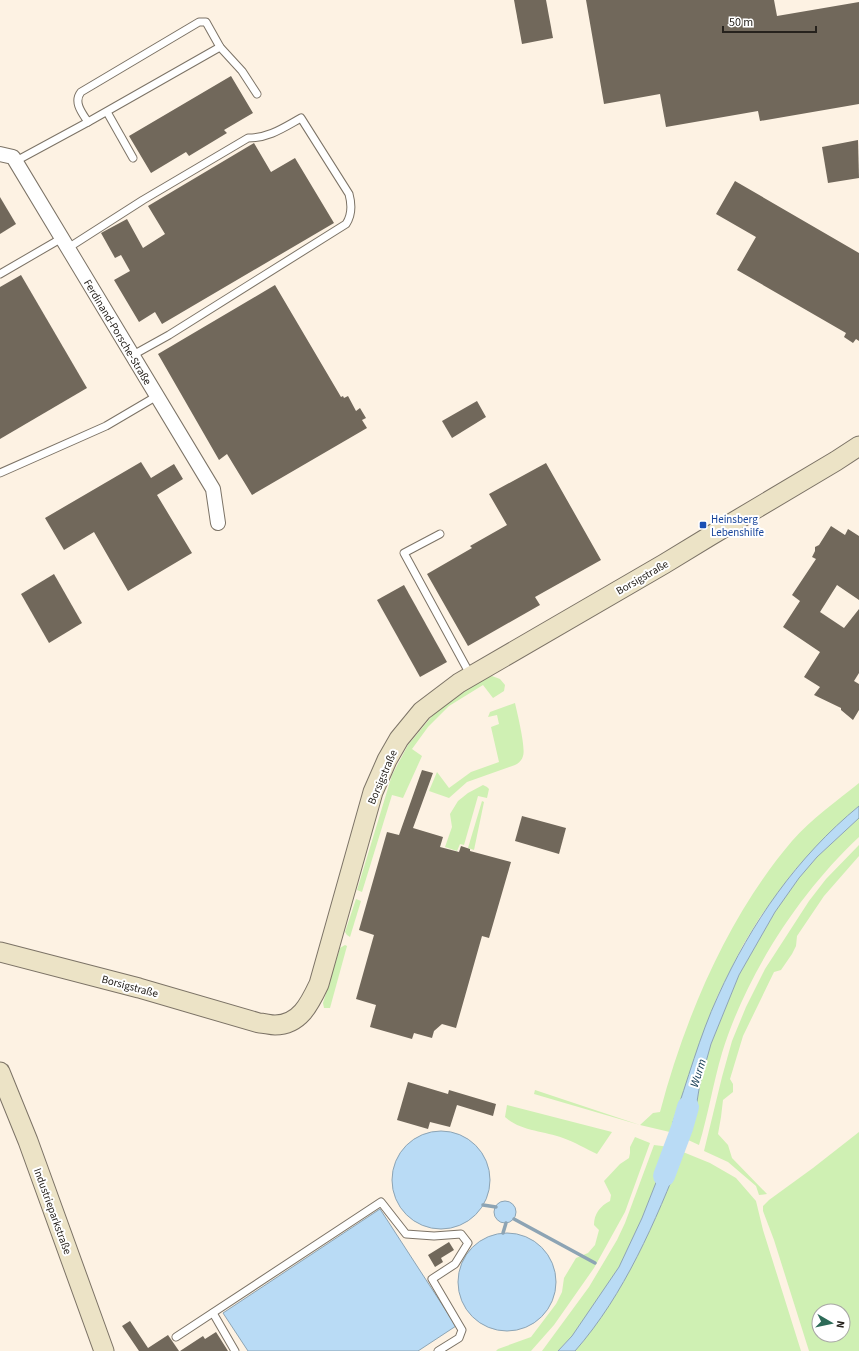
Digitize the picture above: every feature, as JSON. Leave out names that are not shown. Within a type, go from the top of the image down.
[{"type":"street","points":[[0,154],[13,157],[16,161]]},
{"type":"street","name":"Ferdinand-Porsche-Straße","points":[[16,161],[213,489],[218,523]]},
{"type":"street","name":"Borsigstraße","points":[[0,952],[139,988],[259,1023],[276,1025],[292,1022],[297,1019],[309,1006],[319,984],[374,792],[387,760],[399,739],[422,711],[459,683],[664,564],[836,462],[859,446]]},
{"type":"street","name":"Industrieparkstraße","points":[[0,1072],[28,1141],[104,1351]]},
{"type":"lane","points":[[88,122],[77,101],[77,96],[81,92],[199,22],[206,22],[220,47],[242,71],[256,94]]},
{"type":"lane","points":[[16,161],[220,47]]},
{"type":"lane","points":[[106,112],[134,158]]},
{"type":"lane","points":[[0,274],[12,266],[65,243],[143,200],[248,138],[259,138],[266,136],[301,118],[349,194],[351,203],[350,217],[346,224],[169,335],[133,355]]},
{"type":"lane","points":[[0,473],[106,426],[158,396]]},
{"type":"lane","points":[[440,534],[404,553],[471,676]]},
{"type":"lane","points":[[176,1337],[381,1202],[406,1234],[434,1236],[461,1234],[468,1243],[455,1264],[432,1279],[462,1330],[459,1338],[438,1351]]},
{"type":"lane","points":[[213,1313],[235,1351]]},
{"type":"green space","points":[[492,676],[500,679],[505,685],[504,691],[493,698],[483,685],[449,706],[428,727],[412,749],[422,756],[403,798],[392,795],[362,892],[357,890],[392,775],[408,745],[443,705],[486,678]]},
{"type":"green space","points":[[515,703],[524,752],[522,759],[515,765],[467,782],[449,798],[429,791],[437,772],[449,788],[471,772],[499,762],[491,727],[499,724],[497,715],[488,717],[490,712]]},
{"type":"green space","points":[[859,783],[859,806],[825,837],[794,871],[760,917],[743,945],[717,997],[673,1122],[674,1133],[640,1125],[653,1113],[660,1112],[682,1040],[696,1004],[711,969],[748,902],[769,870],[799,833]]},
{"type":"green space","points":[[483,785],[489,789],[487,798],[478,796],[464,845],[460,844],[457,851],[445,847],[452,827],[450,814],[458,801],[468,793]]},
{"type":"green space","points":[[482,801],[484,802],[474,850],[468,848]]},
{"type":"green space","points":[[859,818],[859,837],[816,883],[796,909],[760,965],[732,1024],[722,1053],[699,1145],[686,1139],[696,1108],[700,1083],[711,1044],[739,975],[775,912],[799,878],[817,857]]},
{"type":"green space","points":[[859,845],[859,856],[824,896],[797,936],[796,946],[792,954],[781,970],[774,972],[743,1036],[730,1079],[733,1084],[733,1092],[723,1100],[718,1134],[728,1145],[732,1158],[767,1194],[759,1195],[756,1186],[728,1162],[704,1151],[732,1041],[746,1007],[765,969],[809,901],[826,879]]},
{"type":"green space","points":[[356,899],[361,901],[350,937],[345,932]]},
{"type":"green space","points":[[345,945],[347,946],[330,1008],[324,1008],[323,1003],[340,948]]},
{"type":"green space","points":[[535,1090],[640,1125],[534,1094]]},
{"type":"green space","points":[[507,1105],[612,1132],[597,1154],[567,1140],[525,1128],[511,1122],[505,1117]]},
{"type":"green space","points":[[859,1132],[859,1351],[809,1351],[774,1240],[763,1211],[763,1206]]},
{"type":"green space","points":[[635,1137],[650,1143],[625,1212],[594,1268],[554,1325],[531,1351],[496,1351],[531,1337],[556,1304],[562,1292],[564,1278],[576,1258],[588,1253],[595,1245],[599,1230],[594,1225],[595,1217],[603,1205],[610,1201],[611,1195],[604,1181],[620,1164],[629,1158],[630,1147]]},
{"type":"green space","points":[[654,1145],[670,1147],[642,1218],[619,1267],[572,1336],[558,1351],[542,1351],[589,1287],[617,1240],[625,1223]]},
{"type":"green space","points":[[683,1152],[710,1163],[736,1178],[756,1201],[763,1230],[801,1351],[575,1351],[593,1329],[624,1281],[650,1231]]},
{"type":"water","points":[[859,806],[859,818],[817,857],[799,878],[775,912],[739,975],[711,1044],[700,1083],[696,1108],[686,1139],[674,1133],[673,1122],[705,1027],[718,996],[745,943],[761,917],[796,869],[836,826]]},
{"type":"water","points":[[441,1131],[460,1135],[476,1145],[486,1161],[490,1180],[486,1199],[476,1215],[460,1225],[441,1229],[422,1225],[406,1215],[396,1199],[392,1180],[396,1161],[406,1145],[422,1135]]},
{"type":"water","points":[[670,1147],[683,1152],[650,1231],[624,1281],[593,1329],[575,1351],[558,1351],[572,1336],[619,1267],[642,1218]]},
{"type":"water","points":[[505,1201],[509,1202],[515,1208],[515,1216],[509,1222],[505,1223],[501,1222],[495,1216],[494,1212],[495,1208],[501,1202]]},
{"type":"water","points":[[380,1209],[456,1326],[418,1351],[248,1351],[223,1313]]},
{"type":"water","points":[[507,1233],[526,1237],[542,1247],[552,1263],[556,1282],[552,1301],[542,1317],[526,1327],[507,1331],[488,1327],[472,1317],[462,1301],[458,1282],[462,1263],[472,1247],[488,1237]]},
{"type":"building","points":[[514,0],[546,0],[553,38],[522,44]]},
{"type":"building","points":[[586,0],[774,0],[777,16],[859,2],[859,104],[760,121],[758,111],[666,127],[660,94],[604,104]]},
{"type":"building","points":[[231,76],[253,113],[224,130],[227,133],[189,156],[186,152],[151,173],[129,136]]},
{"type":"building","points":[[858,140],[859,178],[828,183],[822,147]]},
{"type":"building","points":[[254,143],[271,172],[295,158],[334,223],[162,324],[155,312],[139,322],[114,280],[130,271],[121,255],[115,258],[101,233],[127,219],[143,248],[165,234],[148,206]]},
{"type":"building","points":[[735,181],[859,253],[859,341],[856,339],[853,343],[844,337],[846,333],[737,270],[756,237],[716,214]]},
{"type":"building","points":[[0,197],[16,224],[0,234]]},
{"type":"building","points":[[21,275],[87,388],[0,439],[0,287]]},
{"type":"building","points":[[275,285],[341,397],[343,396],[344,398],[348,396],[356,411],[360,408],[366,418],[362,420],[367,428],[252,495],[227,454],[219,460],[158,354]]},
{"type":"building","points":[[477,401],[486,417],[452,438],[442,421]]},
{"type":"building","points":[[141,462],[151,478],[174,464],[183,479],[157,495],[192,553],[128,591],[94,532],[64,550],[45,518]]},
{"type":"building","points":[[546,463],[601,560],[535,597],[540,605],[468,646],[427,574],[472,548],[470,546],[507,525],[489,494]]},
{"type":"building","points":[[831,526],[845,535],[848,529],[859,536],[859,600],[837,585],[820,612],[844,628],[859,609],[859,673],[854,681],[859,684],[859,710],[853,720],[841,710],[841,708],[814,695],[820,687],[804,677],[820,652],[783,627],[800,601],[792,595],[816,559],[812,557],[815,547],[819,545]]},
{"type":"building","points":[[54,574],[82,623],[49,643],[21,594]]},
{"type":"building","points":[[404,585],[447,662],[420,677],[377,600]]},
{"type":"building","points":[[422,770],[433,773],[413,828],[443,837],[440,847],[459,852],[461,846],[470,849],[470,851],[511,862],[489,938],[482,936],[456,1028],[442,1024],[434,1031],[432,1038],[414,1033],[412,1039],[370,1027],[376,1005],[356,999],[374,935],[359,930],[387,832],[399,835]]},
{"type":"building","points":[[522,816],[566,828],[559,854],[515,841]]},
{"type":"building","points":[[408,1082],[448,1094],[449,1090],[496,1104],[493,1116],[457,1105],[450,1127],[430,1122],[428,1129],[397,1120]]},
{"type":"building","points":[[449,1242],[454,1250],[441,1258],[443,1262],[435,1267],[428,1255]]},
{"type":"building","points":[[130,1321],[148,1348],[168,1335],[179,1351],[139,1351],[122,1326]]},
{"type":"building","points":[[216,1332],[228,1351],[180,1351],[203,1336],[205,1339]]},
{"type":"waterway","name":"Wurm","points":[[664,1176],[682,1128],[688,1107]]},
{"type":"waterway","points":[[483,1205],[496,1207]]},
{"type":"waterway","points":[[514,1219],[595,1263]]},
{"type":"waterway","points":[[503,1233],[506,1223]]},
{"type":"place","name":"Heinsberg Lebenshilfe","points":[[703,525]]}]
